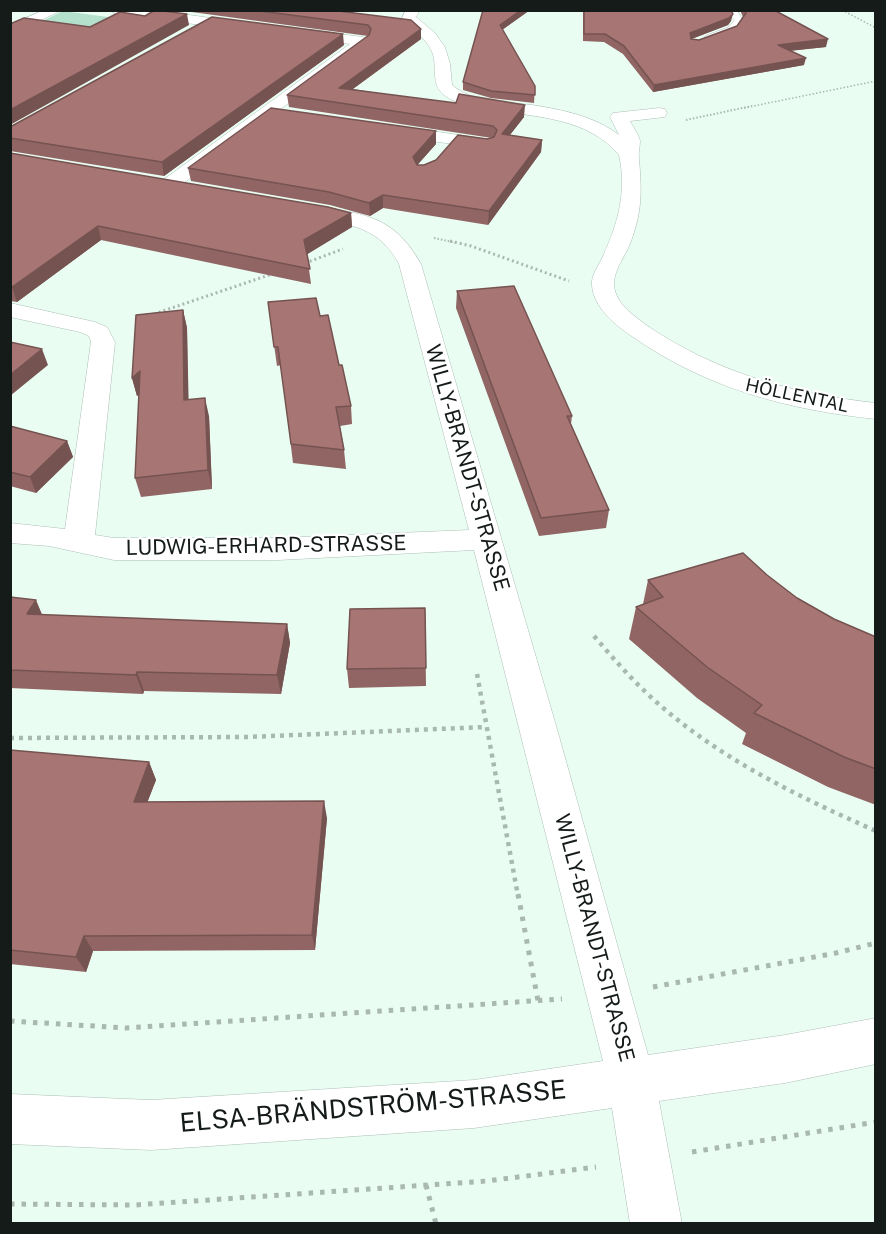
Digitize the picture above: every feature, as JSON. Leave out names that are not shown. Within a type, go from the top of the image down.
[{"type":"street","points":[[10,32],[56,10]]},
{"type":"street","points":[[116,10],[363,41],[268,111],[159,182],[204,190]]},
{"type":"street","points":[[413,10],[410,18],[428,34],[437,46],[443,62],[442,80],[447,89],[473,101],[586,123],[608,136],[629,156]]},
{"type":"street","points":[[190,33],[210,22]]},
{"type":"street","points":[[268,111],[291,114]]},
{"type":"street","points":[[607,297],[603,280],[633,207],[633,183],[629,156],[631,140],[620,117],[658,113]]},
{"type":"street","points":[[372,127],[486,144]]},
{"type":"street","points":[[438,155],[453,139]]},
{"type":"street","points":[[282,205],[355,221],[387,232]]},
{"type":"street","name":"WILLY-BRANDT-STRASSE","points":[[387,232],[401,248],[410,264],[487,539],[632,1083],[656,1224]]},
{"type":"street","name":"HÖLLENTAL","points":[[607,297],[623,319],[647,337],[714,374],[775,394],[876,411]]},
{"type":"street","points":[[10,310],[87,327],[99,332],[103,342],[79,542]]},
{"type":"street","name":"LUDWIG-ERHARD-STRASSE","points":[[10,533],[49,536],[114,549],[278,549],[487,539]]},
{"type":"street","name":"ELSA-BRÄNDSTRÖM-STRASSE","points":[[10,1119],[151,1125],[474,1104],[632,1083],[785,1059],[876,1041]]},
{"type":"lane","points":[[694,43],[732,29],[739,21],[732,10]]},
{"type":"path","points":[[842,10],[876,27]]},
{"type":"path","points":[[680,121],[876,81]]},
{"type":"path","points":[[387,232],[429,237],[471,246],[541,269],[607,297]]},
{"type":"path","points":[[297,265],[313,259]]},
{"type":"path","points":[[151,315],[276,273]]},
{"type":"path","points":[[594,636],[629,676],[656,701],[718,749],[813,804],[876,831]]},
{"type":"path","points":[[475,662],[538,1000]]},
{"type":"path","points":[[10,738],[175,740],[360,736],[486,727]]},
{"type":"path","points":[[10,1021],[126,1028],[608,995],[836,953],[876,943]]},
{"type":"path","points":[[10,1204],[135,1205],[487,1181],[645,1160],[876,1122]]},
{"type":"path","points":[[426,1185],[436,1224]]},
{"type":"green space","points":[[63,11],[123,19],[90,36],[28,28]]},
{"type":"building","points":[[155,10],[187,14],[10,110],[10,24],[24,18],[90,27],[120,12],[145,16]]},
{"type":"building","points":[[252,10],[330,10],[411,20],[421,29],[339,88],[456,103],[459,94],[525,105],[502,134],[542,140],[489,211],[383,195],[369,203],[329,192],[188,168],[271,108],[436,131],[413,157],[417,165],[436,160],[458,135],[487,139],[494,137],[497,130],[493,126],[287,95],[369,35],[371,29],[368,25]]},
{"type":"building","points":[[483,10],[521,10],[500,25],[535,86],[535,95],[491,91],[463,82]]},
{"type":"building","points":[[584,10],[731,10],[733,14],[729,18],[690,33],[691,39],[699,40],[737,26],[746,13],[745,10],[774,10],[828,39],[778,45],[806,58],[654,85],[624,46],[605,34],[584,34]]},
{"type":"building","points":[[212,17],[343,34],[162,162],[10,138],[10,127]]},
{"type":"building","points":[[10,153],[328,207],[351,213],[304,240],[310,269],[98,226],[10,287]]},
{"type":"building","points":[[514,286],[572,416],[567,416],[609,510],[541,518],[457,291]]},
{"type":"building","points":[[316,298],[320,316],[328,315],[351,406],[336,407],[344,450],[291,444],[278,347],[274,347],[268,302]]},
{"type":"building","points":[[183,310],[184,400],[205,398],[208,470],[135,478],[140,371],[132,378],[136,315]]},
{"type":"building","points":[[10,342],[42,349],[10,375]]},
{"type":"building","points":[[10,426],[67,441],[30,477],[10,472]]},
{"type":"building","points":[[743,553],[797,598],[834,619],[876,637],[876,769],[844,757],[754,713],[762,705],[707,667],[636,607],[663,597],[648,580]]},
{"type":"building","points":[[10,597],[36,600],[27,614],[287,624],[277,675],[137,672],[136,675],[10,670]]},
{"type":"building","points":[[425,608],[426,668],[347,669],[350,609]]},
{"type":"building","points":[[10,750],[149,762],[134,802],[324,801],[312,935],[84,936],[76,957],[10,950]]}]
